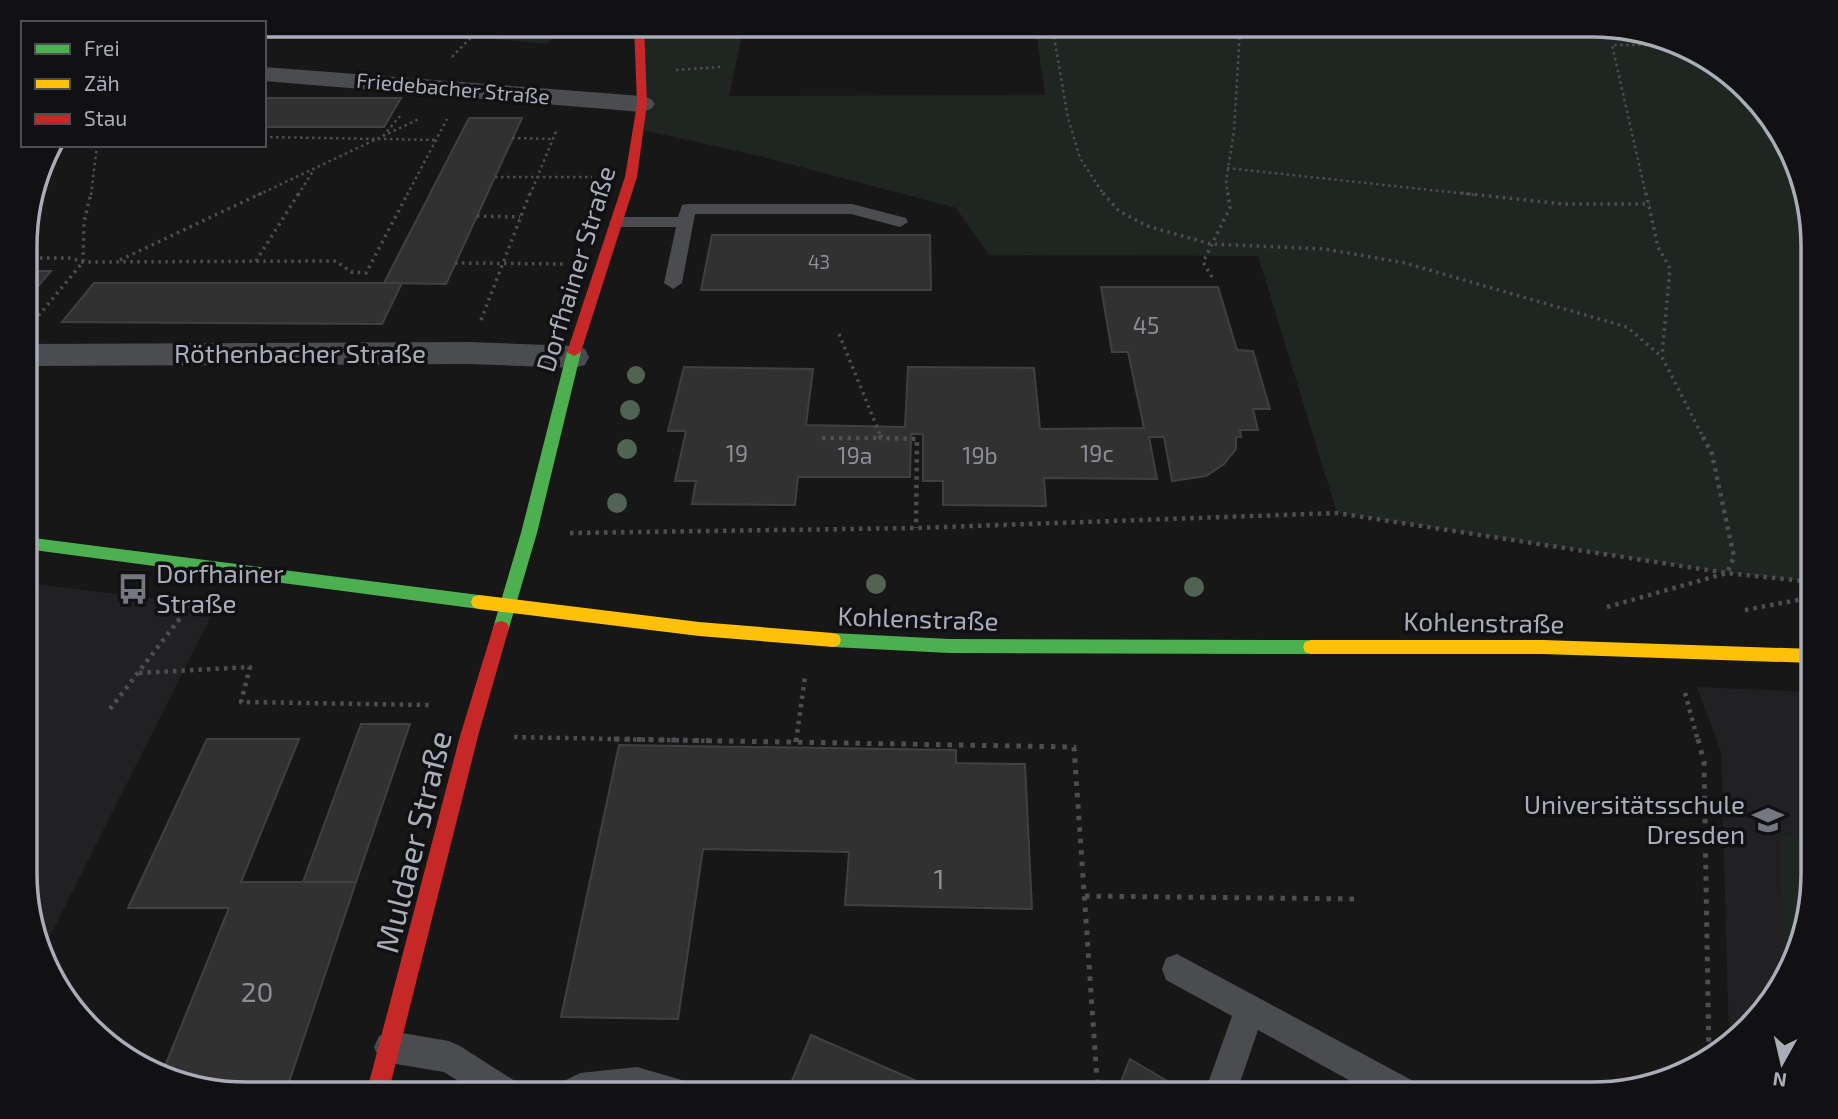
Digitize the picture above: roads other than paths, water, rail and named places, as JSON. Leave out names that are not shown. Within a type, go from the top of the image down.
[{"type":"street","name":"Dorfhainer Straße","points":[[508,604],[529,533],[573,358],[631,177],[642,104],[640,37]]},
{"type":"street","name":"Friedebacher Straße","points":[[266,74],[458,94],[642,104]]},
{"type":"street","name":"Röthenbacher Straße","points":[[37,355],[469,354],[573,358]]},
{"type":"street","name":"Kohlenstraße","points":[[37,543],[699,629],[810,639],[948,646],[1214,649],[1530,647],[1801,656]]},
{"type":"street","name":"Muldaer Straße","points":[[380,1082],[469,736],[508,604]]},
{"type":"lane","points":[[673,283],[688,209],[852,209],[900,222]]},
{"type":"lane","points":[[617,222],[684,222]]},
{"type":"lane","points":[[1177,969],[1384,1082]]},
{"type":"lane","points":[[1224,1082],[1250,1009]]},
{"type":"lane","points":[[390,1047],[449,1056],[489,1082]]},
{"type":"place","name":"Dorfhainer Straße","points":[[133,589]]},
{"type":"place","name":"Universitätsschule Dresden","points":[[1768,820]]}]
